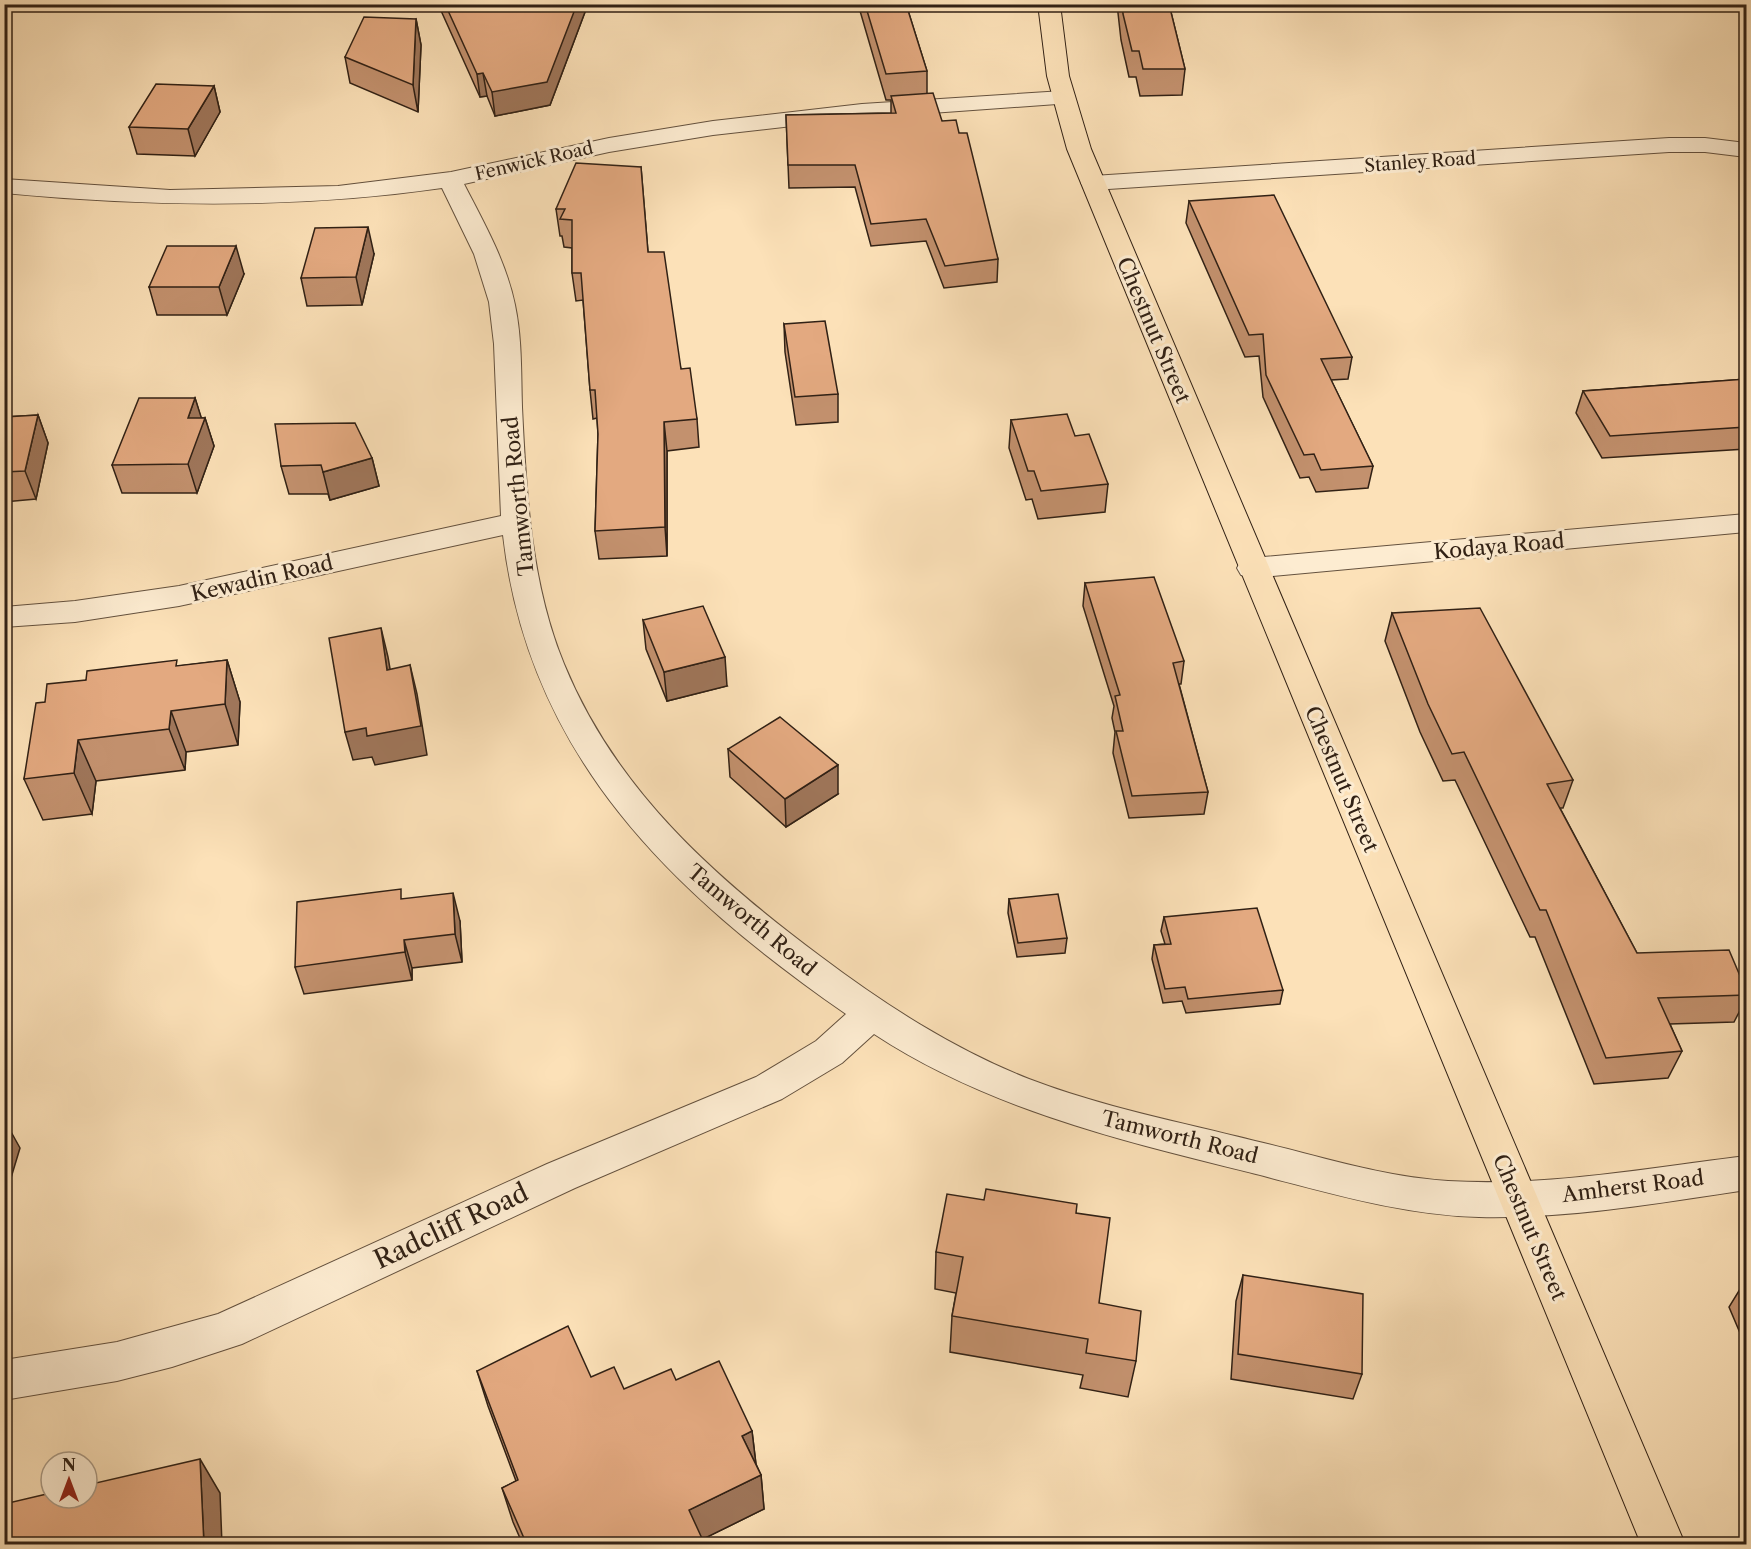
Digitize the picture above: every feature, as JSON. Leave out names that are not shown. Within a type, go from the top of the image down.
[{"type":"main road","name":"Chestnut Street","points":[[1049,4],[1054,55],[1062,98],[1092,183],[1663,1545]]},
{"type":"street","name":"Fenwick Road","points":[[4,186],[84,193],[215,196],[344,192],[450,179],[596,146],[728,125],[929,105],[1062,98]]},
{"type":"street","name":"Stanley Road","points":[[1092,183],[1669,145],[1705,145],[1746,150]]},
{"type":"street","name":"Tamworth Road","points":[[450,179],[490,264],[502,304],[507,343],[511,453],[518,524],[528,591],[546,660],[560,693],[600,763],[654,830],[689,868],[786,951],[872,1013],[945,1058],[1033,1096],[1124,1124],[1392,1190],[1438,1197],[1519,1199]]},
{"type":"street","name":"Kodaya Road","points":[[1252,568],[1746,523]]},
{"type":"street","name":"Kewadin Road","points":[[4,617],[67,612],[172,598],[282,575],[453,533],[518,524]]},
{"type":"street","name":"Radcliff Road","points":[[4,1380],[71,1373],[123,1362],[176,1348],[227,1330],[561,1176],[769,1088],[830,1052],[872,1013]]},
{"type":"street","name":"Amherst Road","points":[[1519,1199],[1746,1173]]},
{"type":"building","points":[[445,4],[577,4],[547,82],[492,92],[483,73],[477,74]]},
{"type":"building","points":[[865,4],[906,4],[927,71],[886,74]]},
{"type":"building","points":[[1122,4],[1169,4],[1185,69],[1143,69],[1139,51],[1132,51]]},
{"type":"building","points":[[364,17],[416,19],[413,85],[345,57]]},
{"type":"building","points":[[156,84],[214,86],[188,129],[129,127]]},
{"type":"building","points":[[933,93],[942,121],[956,120],[959,133],[967,133],[998,259],[945,266],[926,219],[871,224],[855,165],[788,165],[786,115],[896,113],[891,96]]},
{"type":"building","points":[[576,163],[641,167],[648,252],[664,252],[681,369],[690,368],[697,419],[664,422],[665,527],[595,531],[598,434],[595,390],[590,390],[581,273],[572,273],[572,220],[560,219],[565,209],[556,209]]},
{"type":"building","points":[[1274,195],[1352,357],[1321,359],[1373,466],[1321,470],[1314,454],[1304,455],[1266,375],[1263,334],[1249,335],[1189,201]]},
{"type":"building","points":[[368,227],[356,277],[301,278],[315,228]]},
{"type":"building","points":[[167,246],[236,246],[219,287],[149,287]]},
{"type":"building","points":[[825,321],[838,394],[795,397],[784,324]]},
{"type":"building","points":[[1746,379],[1746,427],[1610,436],[1583,391]]},
{"type":"building","points":[[139,398],[195,398],[188,418],[205,418],[188,464],[112,465]]},
{"type":"building","points":[[1067,414],[1075,436],[1089,434],[1108,484],[1041,491],[1034,471],[1028,471],[1011,420]]},
{"type":"building","points":[[38,415],[25,471],[4,472],[4,417]]},
{"type":"building","points":[[355,423],[372,458],[323,472],[321,465],[281,466],[275,424]]},
{"type":"building","points":[[1154,577],[1184,661],[1173,663],[1208,792],[1132,796],[1116,731],[1123,731],[1115,696],[1120,695],[1085,583]]},
{"type":"building","points":[[703,606],[725,657],[664,672],[643,620]]},
{"type":"building","points":[[1480,608],[1573,780],[1547,784],[1637,953],[1729,950],[1746,995],[1658,998],[1682,1051],[1606,1058],[1546,910],[1540,910],[1464,752],[1452,754],[1428,704],[1392,613]]},
{"type":"building","points":[[381,628],[387,670],[410,665],[421,726],[367,736],[366,728],[345,732],[329,638]]},
{"type":"building","points":[[177,660],[176,666],[227,660],[225,704],[171,711],[169,729],[78,740],[74,773],[24,779],[36,703],[45,702],[47,684],[86,680],[87,671]]},
{"type":"building","points":[[780,717],[838,765],[785,799],[728,749]]},
{"type":"building","points":[[401,889],[401,899],[453,893],[455,934],[404,940],[405,952],[295,967],[297,902]]},
{"type":"building","points":[[1058,894],[1067,938],[1018,943],[1009,899]]},
{"type":"building","points":[[1257,908],[1283,990],[1188,999],[1185,987],[1165,989],[1154,945],[1171,944],[1164,917]]},
{"type":"building","points":[[986,1189],[1077,1204],[1076,1213],[1110,1218],[1099,1303],[1141,1311],[1136,1361],[1086,1353],[1088,1339],[952,1316],[963,1257],[936,1252],[947,1194],[984,1200]]},
{"type":"building","points":[[1243,1275],[1363,1294],[1362,1374],[1238,1354]]},
{"type":"building","points":[[568,1326],[591,1377],[614,1367],[624,1389],[671,1369],[676,1380],[719,1361],[752,1431],[742,1436],[761,1475],[689,1510],[705,1545],[527,1545],[502,1488],[518,1480],[477,1371]]},
{"type":"building","points":[[200,1459],[204,1545],[4,1545],[4,1504],[39,1496],[39,1510],[99,1510],[99,1482]]}]
